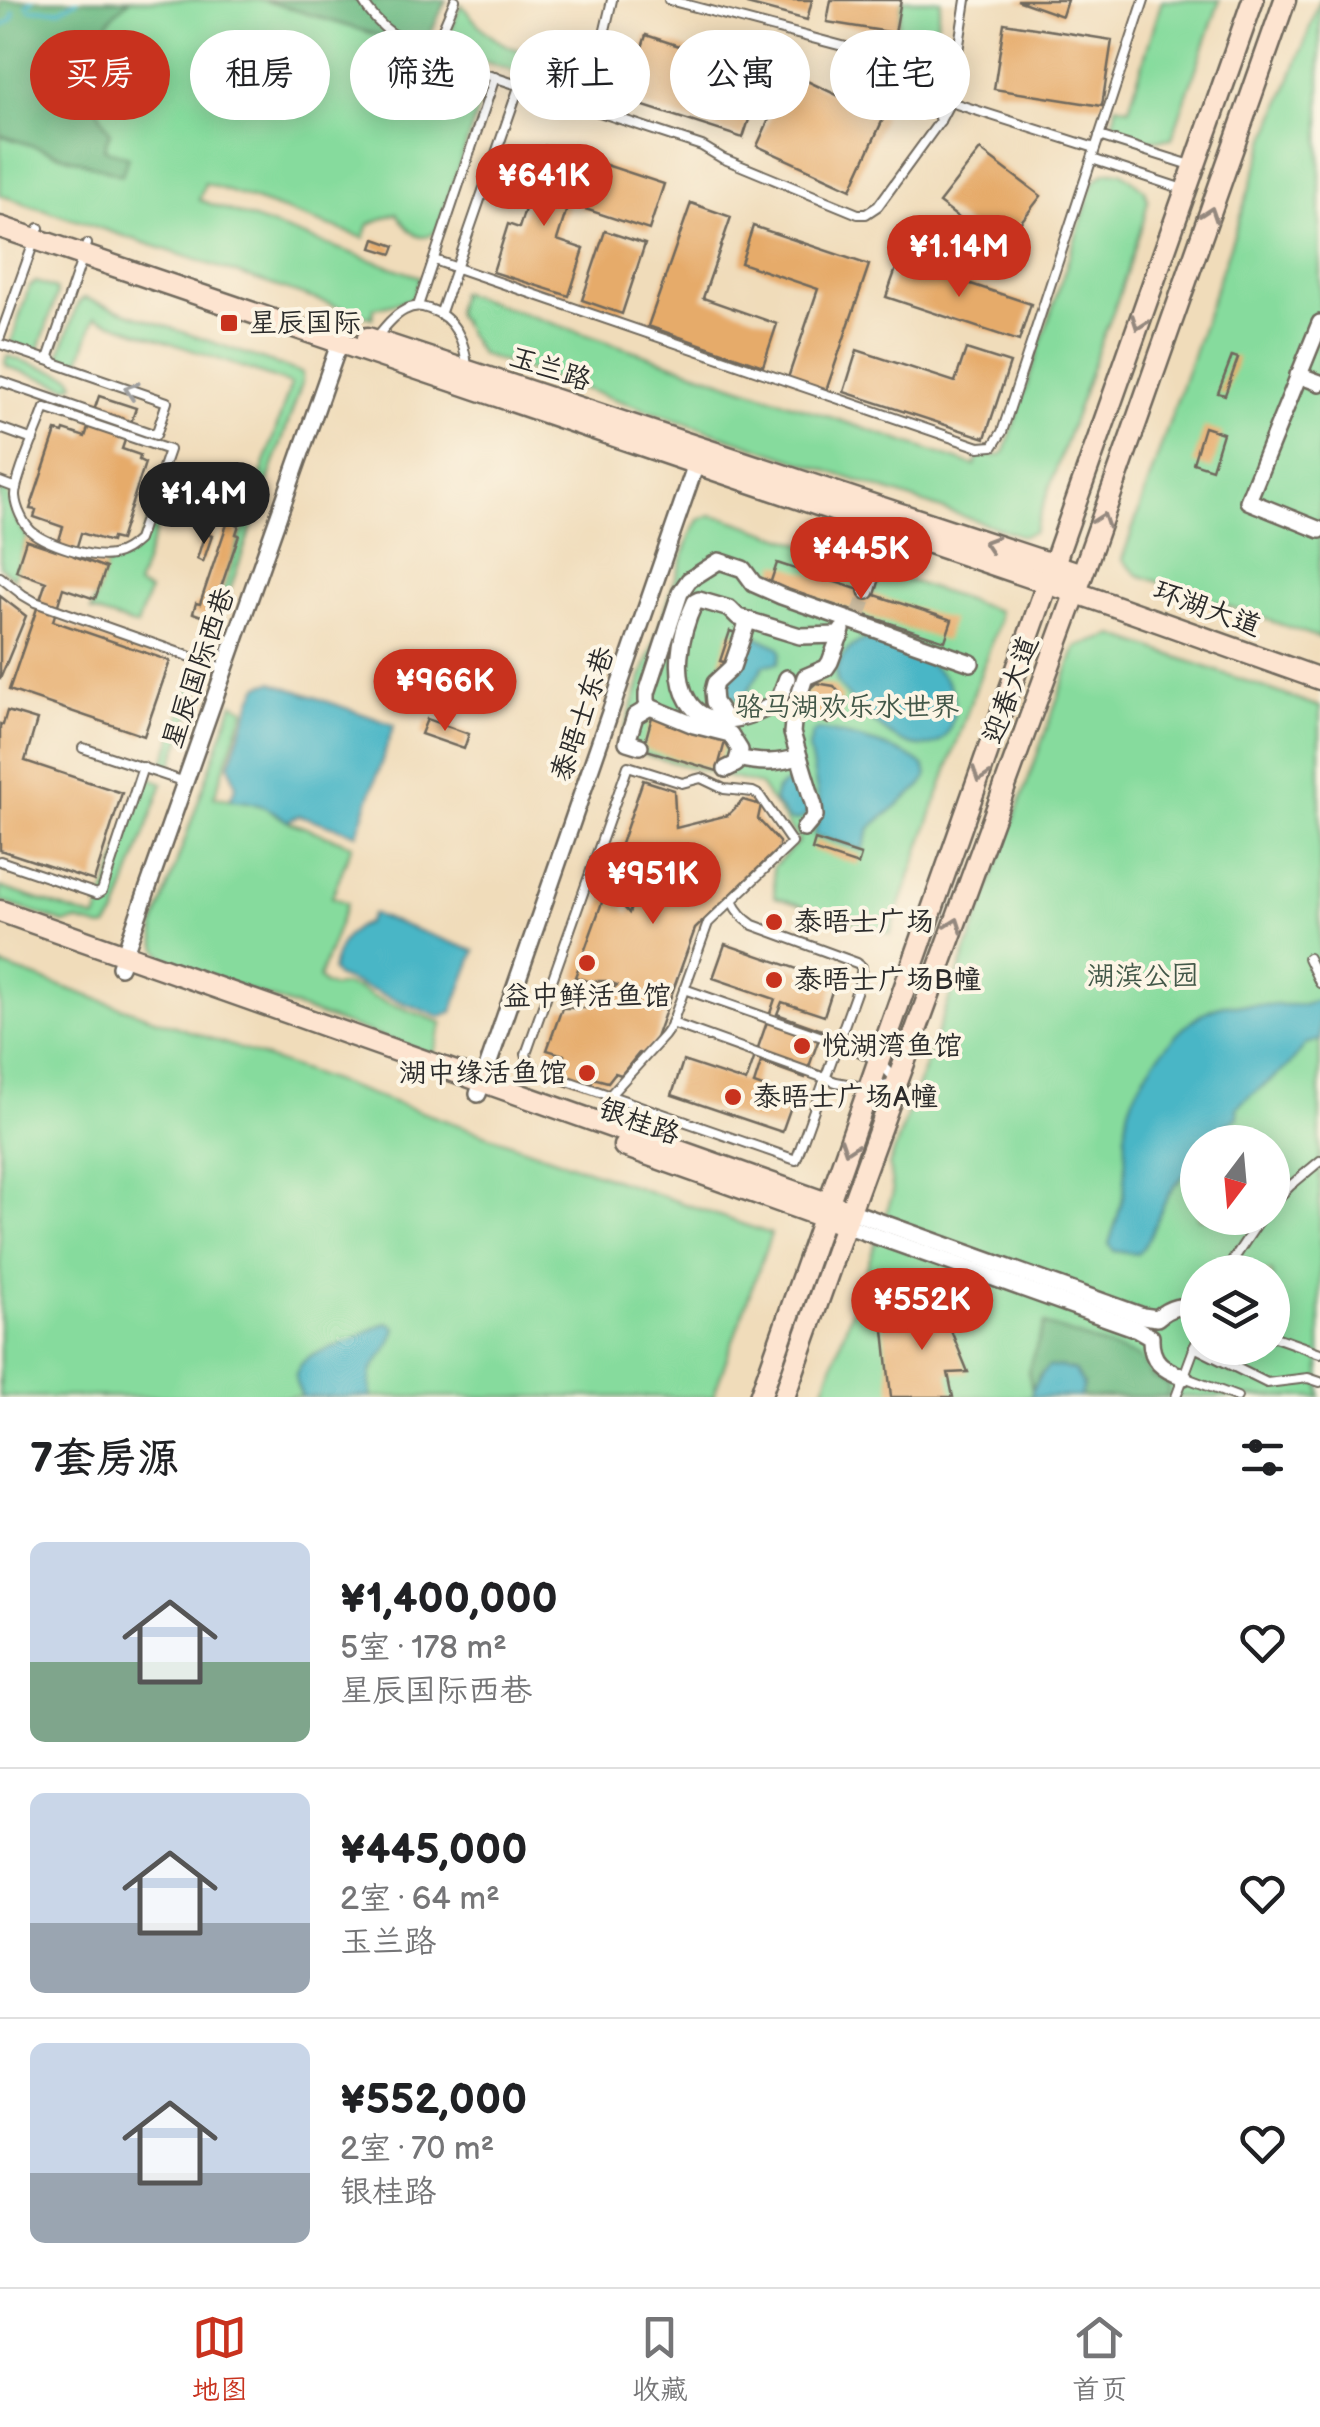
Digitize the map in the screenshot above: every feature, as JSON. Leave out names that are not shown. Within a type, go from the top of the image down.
[{"type":"street","name":"迎春大道","points":[[760,1397],[1252,0]]},
{"type":"street","name":"迎春大道","points":[[784,1397],[1079,584],[1285,0]]},
{"type":"street","name":"玉兰路","points":[[0,215],[85,250],[1079,584]]},
{"type":"street","name":"玉兰路","points":[[0,228],[36,233]]},
{"type":"street","points":[[1320,323],[1248,501],[1320,530]]},
{"type":"street","name":"星辰国际西巷","points":[[122,961],[342,336]]},
{"type":"street","points":[[1298,375],[1320,383]]},
{"type":"street","name":"玉兰路","points":[[468,378],[696,464],[1050,574]]},
{"type":"street","name":"泰晤士东巷","points":[[480,1088],[696,464]]},
{"type":"street","points":[[867,591],[877,559]]},
{"type":"street","points":[[726,770],[736,764],[740,750],[730,734],[650,707],[646,701],[680,593],[689,580],[719,561],[743,570],[763,589],[970,663]]},
{"type":"street","name":"环湖大道","points":[[1079,584],[1320,679]]},
{"type":"street","points":[[787,678],[778,702],[762,712],[727,721],[698,712],[685,698],[678,655],[692,607],[699,600],[800,636],[820,636],[850,623]]},
{"type":"street","points":[[727,721],[714,702],[713,691],[722,675],[732,668],[748,620]]},
{"type":"street","points":[[804,829],[815,812],[791,723],[805,678],[821,672],[830,662],[850,623]]},
{"type":"street","points":[[640,746],[628,742],[635,716],[650,707]]},
{"type":"street","points":[[739,758],[774,763],[799,757]]},
{"type":"street","name":"银桂路","points":[[0,911],[122,961],[826,1210]]},
{"type":"street","name":"银桂路","points":[[0,925],[122,961]]},
{"type":"street","name":"银桂路","points":[[480,1088],[631,1134],[1150,1337]]},
{"type":"street","name":"银桂路","points":[[847,1218],[1143,1316],[1157,1318],[1180,1306]]},
{"type":"street","points":[[1157,1318],[1150,1337],[1154,1358],[1167,1371],[1184,1377]]},
{"type":"lane","points":[[362,0],[386,30]]},
{"type":"lane","points":[[442,30],[455,0]]},
{"type":"lane","points":[[669,0],[830,43]]},
{"type":"lane","points":[[961,30],[966,0]]},
{"type":"lane","points":[[434,260],[980,447],[993,446],[1002,432],[1144,0]]},
{"type":"lane","points":[[605,30],[612,2]]},
{"type":"lane","points":[[490,75],[510,81]]},
{"type":"lane","points":[[418,306],[495,77]]},
{"type":"lane","points":[[970,108],[1096,148]]},
{"type":"lane","points":[[441,312],[510,113]]},
{"type":"lane","points":[[625,120],[702,146],[722,158],[866,214],[878,206],[940,120]]},
{"type":"lane","points":[[1099,136],[1194,166]]},
{"type":"lane","points":[[1092,158],[1186,190]]},
{"type":"lane","points":[[0,337],[36,233]]},
{"type":"lane","points":[[54,363],[49,356],[85,250]]},
{"type":"lane","points":[[370,346],[392,319],[406,309],[418,306],[441,312],[457,330],[465,348],[468,378]]},
{"type":"lane","points":[[0,344],[167,402],[156,435],[0,381]]},
{"type":"lane","points":[[45,408],[169,450],[138,540],[128,550],[110,556],[88,555],[32,532],[16,503],[16,488],[34,440],[45,408]]},
{"type":"lane","points":[[0,428],[34,440]]},
{"type":"lane","points":[[0,482],[16,488]]},
{"type":"lane","points":[[149,508],[182,518]]},
{"type":"lane","points":[[0,578],[35,602],[225,669]]},
{"type":"lane","points":[[83,748],[185,782]]},
{"type":"lane","points":[[610,1096],[672,1023],[708,923],[792,843],[754,792],[724,790],[701,778],[682,783],[628,766],[526,1054],[528,1062],[540,1071],[610,1096],[796,1160],[862,967],[858,962],[754,925],[743,918],[732,901]]},
{"type":"lane","points":[[0,862],[97,894],[102,891],[144,768]]},
{"type":"lane","points":[[1308,958],[1320,983]]},
{"type":"lane","points":[[684,988],[838,1043],[878,1062],[898,1082]]},
{"type":"lane","points":[[672,1023],[826,1078],[868,1088],[898,1082]]},
{"type":"lane","points":[[631,1134],[640,1106]]},
{"type":"lane","points":[[1290,1186],[1320,1161]]},
{"type":"lane","points":[[1290,1342],[1320,1353]]},
{"type":"lane","points":[[1176,1397],[1188,1365]]},
{"type":"lane","points":[[1236,1365],[1268,1383],[1308,1378],[1320,1382]]},
{"type":"lane","points":[[1184,1377],[1237,1397]]},
{"type":"green space","points":[[0,0],[131,0],[104,30],[30,30],[30,120],[103,120],[110,132],[104,149],[128,157],[122,175],[0,135]]},
{"type":"green space","points":[[131,0],[263,0],[361,30],[350,30],[350,120],[474,120],[438,229],[425,237],[414,234],[396,213],[369,224],[364,238],[205,183],[199,200],[420,277],[412,299],[374,308],[372,318],[0,195],[0,135],[121,175],[104,149],[110,132],[103,120],[170,120],[170,30],[104,30]]},
{"type":"green space","points":[[263,0],[446,0],[432,30],[361,30]]},
{"type":"green space","points":[[902,0],[941,0],[936,30],[897,30]]},
{"type":"green space","points":[[1162,0],[1220,0],[1172,138],[1141,139],[1114,128],[1116,105],[1129,108]]},
{"type":"green space","points":[[1319,0],[1320,638],[1138,575],[1122,560],[1267,138]]},
{"type":"green space","points":[[461,4],[484,30],[451,30]]},
{"type":"green space","points":[[490,36],[510,47],[510,70],[490,64]]},
{"type":"green space","points":[[1108,172],[1121,172],[1144,189],[1148,200],[1144,219],[1034,532],[1022,536],[480,354],[455,312],[460,292],[975,466],[980,451],[996,456],[1005,451],[1094,182]]},
{"type":"green space","points":[[36,282],[56,289],[57,295],[38,352],[11,343],[29,287]]},
{"type":"green space","points":[[84,298],[302,373],[302,383],[210,647],[204,647],[291,384],[95,317],[79,363],[59,357],[78,303]]},
{"type":"green space","points":[[7,356],[71,376],[75,383],[69,387],[8,367]]},
{"type":"green space","points":[[0,488],[7,490],[13,514],[27,537],[14,578],[0,567]]},
{"type":"green space","name":"骆马湖欢乐水世界","points":[[710,515],[998,611],[999,621],[890,934],[775,897],[773,867],[799,841],[760,785],[618,748],[690,536],[699,520]]},
{"type":"green space","points":[[151,517],[160,519],[137,586],[149,591],[137,626],[91,611],[107,563],[133,553]]},
{"type":"green space","name":"湖滨公园","points":[[1114,635],[1320,707],[1320,1397],[821,1397],[893,1193],[889,1166],[1076,647]]},
{"type":"green space","points":[[197,669],[203,678],[172,764],[161,770]]},
{"type":"green space","points":[[233,703],[245,709],[214,797],[265,807],[287,821],[352,845],[332,897],[347,903],[319,978],[332,987],[344,985],[361,990],[443,1023],[433,1055],[176,965],[158,950],[154,927]]},
{"type":"green space","points":[[151,778],[163,783],[116,915],[107,927],[77,921],[64,923],[0,901],[0,887],[96,919],[144,785]]},
{"type":"green space","points":[[0,965],[771,1234],[713,1397],[0,1397]]},
{"type":"green space","points":[[1044,1324],[1140,1358],[1152,1377],[1169,1384],[1167,1397],[1080,1397],[1083,1384],[1075,1371],[1061,1367],[1048,1368],[1032,1391],[1028,1371]]},
{"type":"water","points":[[750,637],[779,647],[778,663],[764,665],[745,696],[731,699],[721,687]]},
{"type":"water","points":[[864,640],[913,655],[941,675],[954,703],[952,721],[940,741],[916,746],[895,738],[841,688],[836,675],[839,662]]},
{"type":"water","points":[[272,682],[394,725],[357,834],[299,815],[287,821],[261,806],[230,800],[236,786],[229,765],[253,697],[259,686]]},
{"type":"water","points":[[817,730],[894,750],[921,764],[926,771],[921,786],[870,828],[863,850],[814,835],[821,811],[809,748]]},
{"type":"water","points":[[788,783],[802,788],[810,809],[799,820],[789,820],[775,803],[777,790]]},
{"type":"water","points":[[372,914],[475,951],[452,1012],[440,1017],[336,976],[332,971],[343,941],[367,923]]},
{"type":"water","points":[[1320,999],[1320,1040],[1305,1044],[1283,1071],[1237,1107],[1238,1117],[1225,1125],[1180,1125],[1180,1181],[1137,1254],[1114,1251],[1109,1244],[1124,1191],[1130,1105],[1155,1060],[1181,1030],[1210,1010],[1224,1005],[1304,1005]]},
{"type":"water","points":[[386,1323],[396,1329],[371,1372],[371,1397],[302,1397],[296,1373],[310,1356]]},
{"type":"water","points":[[1048,1367],[1075,1371],[1083,1384],[1080,1397],[1031,1397]]},
{"type":"building","points":[[748,0],[812,0],[807,20],[747,4]]},
{"type":"building","points":[[831,0],[901,0],[896,30],[827,22]]},
{"type":"building","points":[[1017,0],[1067,0],[1062,16]]},
{"type":"building","points":[[1004,23],[1112,40],[1102,106],[994,89]]},
{"type":"building","points":[[650,36],[670,43],[670,114],[650,108]]},
{"type":"building","points":[[810,82],[830,92],[830,120],[883,120],[851,189],[757,146],[769,120],[810,120]]},
{"type":"building","points":[[687,120],[749,120],[743,138]]},
{"type":"building","points":[[545,146],[583,158],[557,240],[584,249],[569,296],[493,272],[508,224],[519,228]]},
{"type":"building","points":[[980,150],[1041,196],[1000,249],[939,203]]},
{"type":"building","points":[[594,161],[664,184],[649,230],[579,207]]},
{"type":"building","points":[[691,203],[731,217],[703,298],[777,324],[763,366],[648,326]]},
{"type":"building","points":[[753,226],[869,265],[826,391],[788,378],[818,289],[741,263]]},
{"type":"building","points":[[605,231],[645,244],[622,314],[582,300]]},
{"type":"building","points":[[375,239],[395,246],[392,254],[372,248]]},
{"type":"building","points":[[899,260],[1031,304],[1019,341],[886,297]]},
{"type":"building","points":[[966,349],[1010,363],[985,438],[844,392],[857,350],[955,382]]},
{"type":"building","points":[[1232,356],[1238,358],[1225,395],[1218,393]]},
{"type":"building","points":[[99,396],[136,408],[122,449],[140,455],[139,460],[145,463],[120,540],[112,538],[111,542],[81,533],[74,556],[106,568],[95,599],[63,588],[53,621],[170,661],[144,736],[9,690],[46,582],[16,571],[26,540],[56,550],[63,527],[34,517],[36,510],[30,509],[56,431],[85,437]]},
{"type":"building","points":[[1204,427],[1223,433],[1212,469],[1193,463]]},
{"type":"building","points":[[228,521],[239,525],[239,535],[210,619],[193,613],[196,603],[200,604]]},
{"type":"building","points":[[205,533],[212,536],[203,562],[197,559]]},
{"type":"building","points":[[777,563],[952,620],[945,641],[770,584]]},
{"type":"building","points":[[0,596],[26,616],[0,679]]},
{"type":"building","points":[[730,631],[738,634],[728,663],[720,661]]},
{"type":"building","points":[[816,683],[834,686],[843,698],[842,713],[828,724],[820,720],[811,722],[803,708],[806,692]]},
{"type":"building","points":[[7,711],[37,720],[25,761],[122,793],[94,881],[0,850],[0,724],[3,725]]},
{"type":"building","points":[[652,717],[726,738],[717,771],[643,749]]},
{"type":"building","points":[[427,719],[469,734],[464,749],[421,734]]},
{"type":"building","points":[[643,780],[674,790],[676,828],[728,815],[743,800],[761,805],[758,819],[779,842],[779,848],[695,929],[656,1038],[643,1055],[639,1053],[621,1075],[615,1073],[608,1082],[593,1078],[591,1085],[552,1072],[556,1058],[564,1060],[564,1055],[547,1050],[562,1008],[593,1006],[617,985],[575,977],[605,894],[616,898],[629,913],[638,888],[612,870]]},
{"type":"building","points":[[815,840],[861,855],[858,865],[812,850]]},
{"type":"building","points":[[725,944],[835,982],[824,1016],[782,1002],[777,1014],[822,1030],[805,1078],[761,1062],[754,1084],[794,1098],[782,1132],[672,1095],[683,1061],[746,1082],[775,999],[713,978]]},
{"type":"building","points":[[938,1299],[968,1372],[948,1373],[953,1397],[891,1397],[886,1323],[907,1313],[911,1306]]},
{"type":"waterway","points":[[26,5],[33,0]]},
{"type":"waterway","points":[[29,9],[60,10],[77,0]]},
{"type":"waterway","points":[[0,28],[11,20],[14,12]]},
{"type":"tunnel","points":[[859,615],[867,591]]},
{"type":"place","name":"星辰国际","points":[[229,323]]},
{"type":"place","name":"泰晤士广场","points":[[774,922]]},
{"type":"place","name":"益中鲜活鱼馆","points":[[587,963]]},
{"type":"place","name":"泰晤士广场B幢","points":[[774,980]]},
{"type":"place","name":"悦湖湾鱼馆","points":[[802,1046]]},
{"type":"place","name":"湖中缘活鱼馆","points":[[587,1073]]},
{"type":"place","name":"泰晤士广场A幢","points":[[733,1097]]}]
